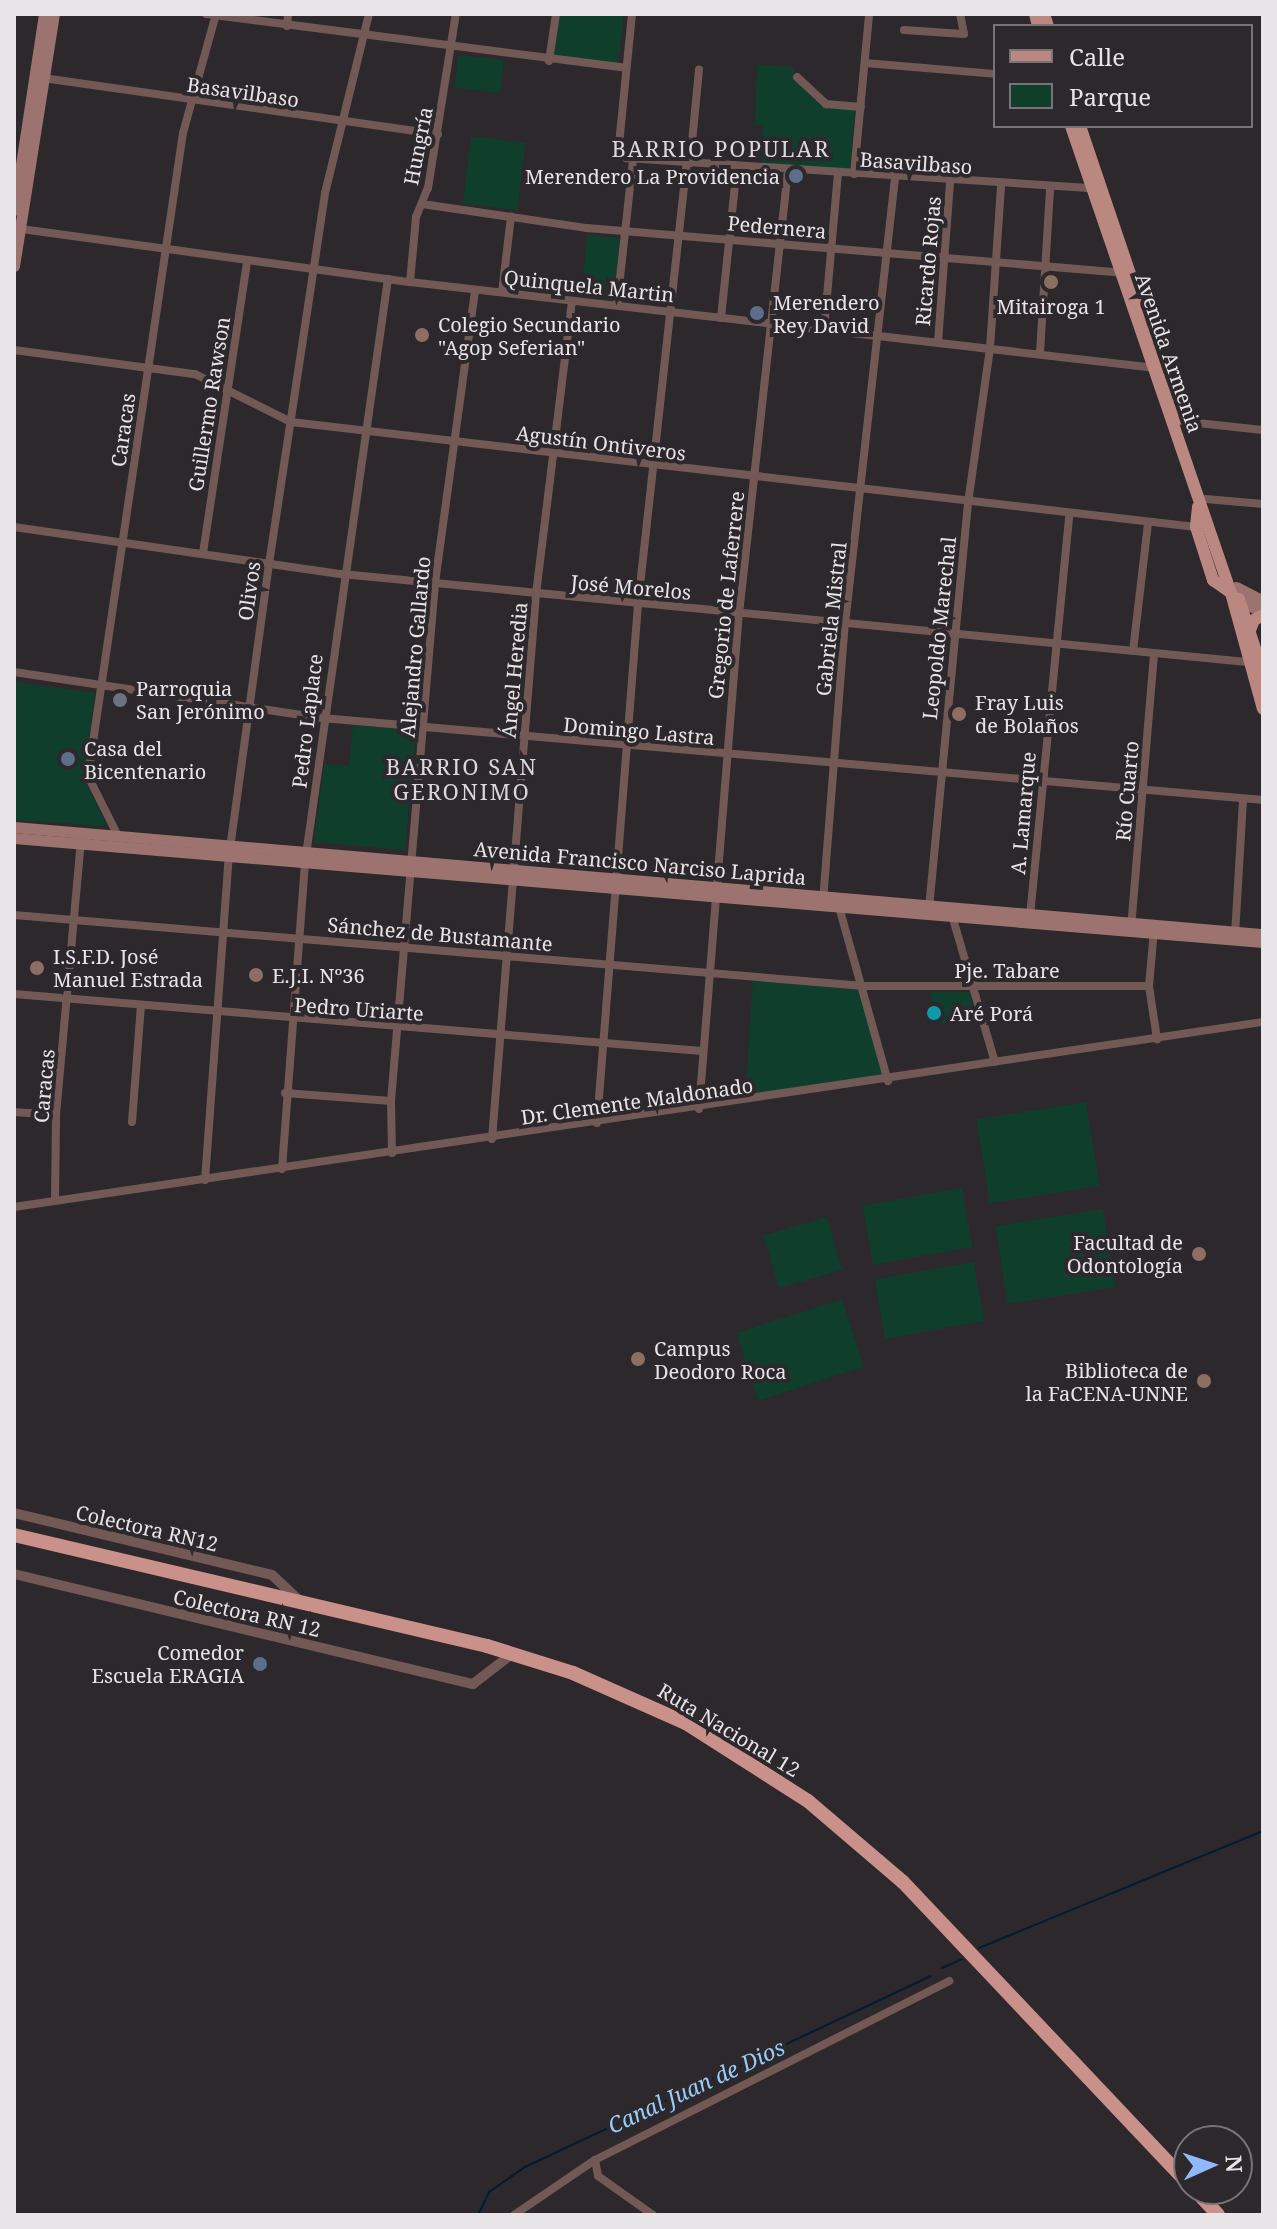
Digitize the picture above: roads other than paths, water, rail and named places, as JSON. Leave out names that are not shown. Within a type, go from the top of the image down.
[{"type":"highway","name":"Ruta Nacional 12","points":[[14,1535],[512,1654],[656,1708],[808,1801],[926,1904],[1173,2167]]},
{"type":"main road","points":[[14,210],[44,14]]},
{"type":"main road","points":[[14,266],[25,132],[43,78],[54,14]]},
{"type":"main road","name":"Avenida Armenia","points":[[1072,128],[1096,188],[1235,593]]},
{"type":"main road","name":"Avenida Armenia","points":[[1081,128],[1096,188]]},
{"type":"main road","name":"Avenida Armenia","points":[[1157,367],[1179,421],[1203,499]]},
{"type":"main road","points":[[1203,499],[1196,527],[1213,580],[1263,614],[1254,620],[1249,633]]},
{"type":"main road","points":[[1235,593],[1263,601]]},
{"type":"main road","points":[[1235,593],[1263,673]]},
{"type":"main road","points":[[1235,593],[1247,662],[1263,709]]},
{"type":"main road","name":"Avenida Francisco Narciso Laprida","points":[[14,827],[81,838]]},
{"type":"main road","name":"Avenida Francisco Narciso Laprida","points":[[14,838],[119,840],[1235,936],[1263,942]]},
{"type":"main road","name":"Avenida Francisco Narciso Laprida","points":[[824,900],[839,907],[929,909]]},
{"type":"main road","name":"Avenida Francisco Narciso Laprida","points":[[1235,936],[1263,934]]},
{"type":"street","points":[[206,14],[549,61],[626,68]]},
{"type":"street","name":"Caracas","points":[[119,840],[88,776],[190,101],[216,14]]},
{"type":"street","points":[[287,26],[288,14]]},
{"type":"street","name":"Olivos","points":[[205,1180],[222,932],[249,706],[314,268],[340,121],[367,36],[369,14]]},
{"type":"street","name":"Hungría","points":[[410,282],[422,204],[438,134],[456,14]]},
{"type":"street","points":[[549,61],[556,14]]},
{"type":"street","points":[[617,305],[633,160],[621,153],[619,145],[632,14]]},
{"type":"street","points":[[854,174],[869,14]]},
{"type":"street","points":[[904,30],[964,34],[960,14]]},
{"type":"street","points":[[865,63],[993,74]]},
{"type":"street","points":[[597,1123],[638,604],[699,69]]},
{"type":"street","points":[[797,77],[826,104],[861,107]]},
{"type":"street","name":"Basavilbaso","points":[[43,78],[438,134]]},
{"type":"street","name":"Basavilbaso","points":[[633,160],[950,182],[1096,188]]},
{"type":"street","points":[[721,318],[733,240],[737,166]]},
{"type":"street","name":"Gregorio de Laferrere","points":[[699,1109],[739,614],[783,244],[788,170]]},
{"type":"street","points":[[824,330],[838,174]]},
{"type":"street","name":"Gabriela Mistral","points":[[824,900],[845,624],[895,178]]},
{"type":"street","name":"Ricardo Rojas","points":[[938,342],[950,182]]},
{"type":"street","name":"Leopoldo Marechal","points":[[929,909],[968,503],[990,348],[1001,185]]},
{"type":"street","points":[[1040,353],[1050,188]]},
{"type":"street","name":"Pedernera","points":[[422,204],[627,232],[1125,273]]},
{"type":"street","points":[[502,292],[511,217]]},
{"type":"street","name":"Quinquela Martin","points":[[17,228],[475,290],[1157,367]]},
{"type":"street","name":"Guillermo Rawson","points":[[203,553],[247,261]]},
{"type":"street","name":"Pedro Laplace","points":[[282,1169],[297,938],[322,718],[388,279]]},
{"type":"street","name":"Alejandro Gallardo","points":[[392,1153],[391,1101],[408,948],[435,583],[475,290]]},
{"type":"street","name":"Ángel Heredia","points":[[492,1139],[536,594],[572,301]]},
{"type":"street","name":"Agustín Ontiveros","points":[[14,350],[195,374],[291,422],[1069,515],[1196,527]]},
{"type":"street","points":[[1179,421],[1263,430]]},
{"type":"street","points":[[1203,499],[1263,504]]},
{"type":"street","name":"A. Lamarque","points":[[1030,918],[1053,643],[1069,515]]},
{"type":"street","points":[[1133,651],[1148,524]]},
{"type":"street","name":"José Morelos","points":[[14,527],[342,574],[1247,662]]},
{"type":"street","name":"Río Cuarto","points":[[1132,927],[1154,654]]},
{"type":"street","name":"Domingo Lastra","points":[[14,672],[322,718],[1263,800]]},
{"type":"street","points":[[1235,936],[1243,799]]},
{"type":"street","name":"Caracas","points":[[55,1200],[56,1115],[81,838]]},
{"type":"street","points":[[839,907],[864,986],[888,1081]]},
{"type":"street","points":[[951,911],[995,1062]]},
{"type":"street","name":"Sánchez de Bustamante","points":[[14,915],[864,986]]},
{"type":"street","points":[[1154,929],[1149,986],[1157,1039]]},
{"type":"street","name":"Pje. Tabare","points":[[864,986],[1149,986]]},
{"type":"street","name":"Pedro Uriarte","points":[[14,994],[291,1020],[702,1051]]},
{"type":"street","points":[[132,1122],[141,1006]]},
{"type":"street","name":"Dr. Clemente Maldonado","points":[[14,1207],[699,1109],[1263,1022]]},
{"type":"street","points":[[285,1093],[391,1101]]},
{"type":"street","points":[[14,1112],[56,1115]]},
{"type":"street","name":"Colectora RN12","points":[[14,1513],[272,1575],[300,1601]]},
{"type":"street","name":"Colectora RN 12","points":[[14,1574],[473,1684],[512,1654]]},
{"type":"street","points":[[514,2215],[595,2160],[949,1981]]},
{"type":"street","points":[[595,2160],[605,2182],[653,2215]]},
{"type":"waterway","name":"Canal Juan de Dios","points":[[979,1948],[1263,1831]]},
{"type":"waterway","name":"Canal Juan de Dios","points":[[942,1968],[962,1959]]},
{"type":"waterway","name":"Canal Juan de Dios","points":[[478,2215],[489,2192],[525,2167],[930,1976]]},
{"type":"place","name":"Merendero La Providencia","points":[[796,176]]},
{"type":"place","name":"Mitairoga 1","points":[[1051,282]]},
{"type":"place","name":"Merendero Rey David","points":[[757,313]]},
{"type":"place","name":"Colegio Secundario \"Agop Seferian\"","points":[[422,335]]},
{"type":"place","name":"Parroquia San Jerónimo","points":[[120,700]]},
{"type":"place","name":"Fray Luis de Bolaños","points":[[959,714]]},
{"type":"place","name":"Casa del Bicentenario","points":[[68,759]]},
{"type":"place","name":"I.S.F.D. José Manuel Estrada","points":[[37,968]]},
{"type":"place","name":"E.J.I. Nº36","points":[[256,975]]},
{"type":"place","name":"Aré Porá","points":[[934,1013]]},
{"type":"place","name":"Facultad de Odontología","points":[[1199,1254]]},
{"type":"place","name":"Campus Deodoro Roca","points":[[638,1359]]},
{"type":"place","name":"Biblioteca de la FaCENA-UNNE","points":[[1204,1381]]},
{"type":"place","name":"Comedor Escuela ERAGIA","points":[[260,1664]]},
{"type":"district","name":"BARRIO POPULAR","points":[[721,149]]},
{"type":"district","name":"BARRIO SAN GERONIMO","points":[[462,778]]}]
